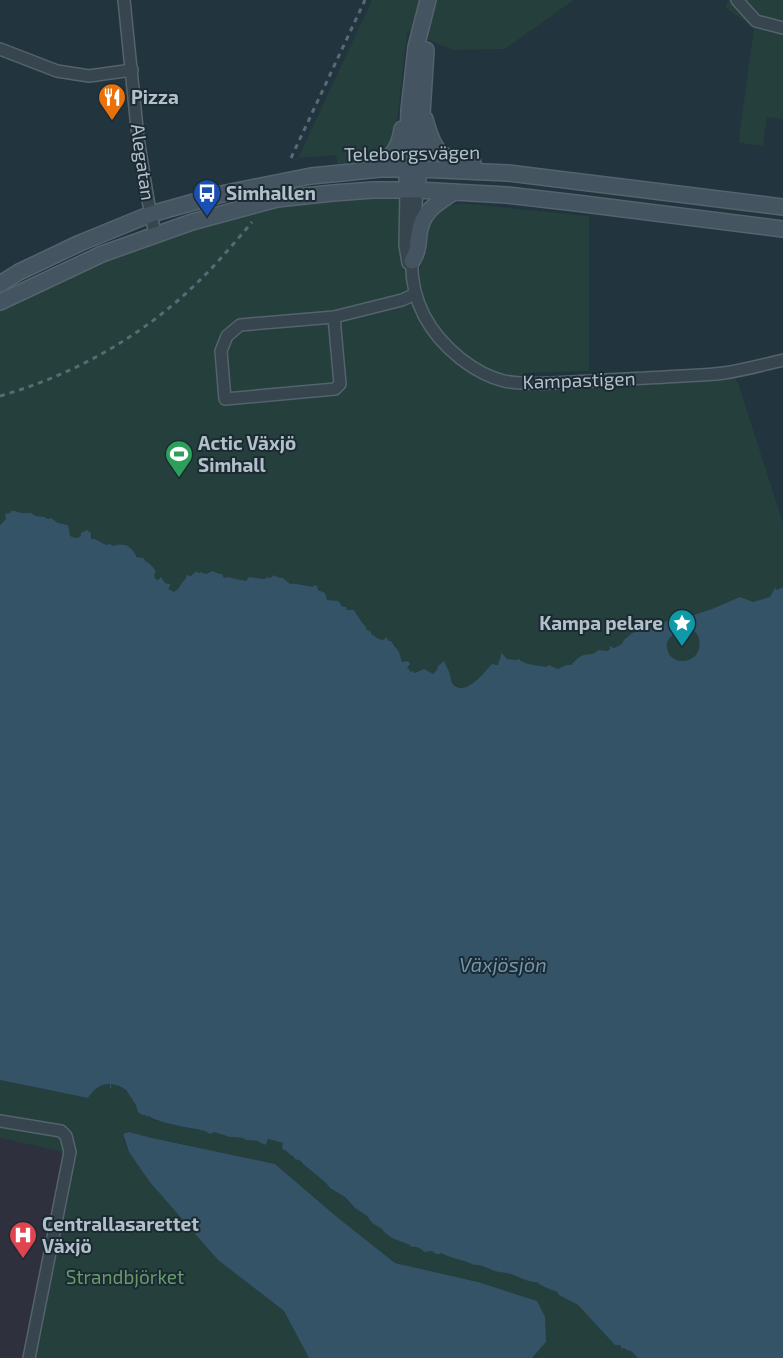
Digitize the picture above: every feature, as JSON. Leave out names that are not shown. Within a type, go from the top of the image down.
[{"type":"main road","points":[[412,190],[411,96],[416,47],[426,6]]},
{"type":"main road","points":[[412,169],[422,108],[426,48],[426,6]]},
{"type":"main road","points":[[367,170],[382,163],[396,150],[401,136],[406,108],[411,96]]},
{"type":"main road","points":[[422,108],[433,142],[437,149],[445,156],[454,160],[475,162],[508,173]]},
{"type":"main road","name":"Teleborgsvägen","points":[[0,284],[20,272],[80,244],[151,214],[262,185],[311,176],[367,170],[412,169],[508,173],[783,207]]},
{"type":"main road","name":"Teleborgsvägen","points":[[0,302],[102,254],[155,234],[207,217],[277,199],[365,191],[412,190],[454,192],[530,197],[783,229]]},
{"type":"main road","points":[[412,267],[417,253],[420,228],[425,215],[431,208],[454,192]]},
{"type":"street","name":"Alegatan","points":[[124,0],[138,138],[155,234]]},
{"type":"street","points":[[736,0],[756,21],[783,28]]},
{"type":"street","points":[[0,49],[57,71],[89,76],[132,70]]},
{"type":"street","name":"Kampastigen","points":[[412,190],[412,267],[415,294],[427,322],[437,336],[451,351],[485,374],[503,381],[521,383],[585,381],[724,373],[783,360]]},
{"type":"street","points":[[334,317],[340,384],[335,389],[225,399],[221,351],[227,336],[240,326],[334,317],[402,300],[415,294]]},
{"type":"street","points":[[0,1121],[61,1131],[66,1136],[70,1152],[29,1358]]},
{"type":"shaded area","name":"Centrallasarettet Växjö","points":[[0,1138],[59,1151],[65,1161],[25,1358],[0,1358]]},
{"type":"green space","points":[[372,0],[574,0],[505,49],[453,50],[407,31],[396,134],[379,163],[338,168],[336,155],[298,158]]},
{"type":"green space","points":[[728,0],[783,0],[783,119],[767,117],[763,146],[740,143],[739,137],[754,28],[725,7]]},
{"type":"green space","points":[[417,190],[415,294],[451,351],[503,381],[732,371],[739,386],[783,523],[783,587],[776,590],[771,597],[712,609],[685,618],[699,640],[695,657],[681,661],[670,656],[667,649],[668,640],[670,636],[677,632],[676,619],[668,620],[658,627],[629,635],[622,644],[614,648],[610,647],[607,651],[597,651],[594,654],[581,656],[571,665],[558,669],[549,665],[546,667],[528,664],[520,659],[509,659],[500,652],[498,665],[494,663],[473,684],[464,688],[458,687],[452,682],[444,661],[433,674],[410,672],[406,668],[408,660],[402,662],[395,645],[385,637],[383,640],[371,634],[354,610],[347,610],[346,607],[341,606],[341,604],[335,601],[327,600],[325,593],[313,586],[290,584],[283,578],[274,575],[265,579],[249,577],[246,581],[224,578],[222,574],[213,571],[206,574],[195,571],[191,576],[186,575],[186,578],[174,593],[167,589],[170,584],[165,583],[160,577],[158,580],[155,579],[154,574],[156,571],[145,559],[136,555],[124,544],[106,545],[91,539],[92,535],[87,530],[78,538],[70,537],[68,525],[31,513],[12,511],[8,513],[6,519],[0,525],[0,302],[102,254],[277,199]]},
{"type":"green space","points":[[459,203],[589,216],[589,371],[525,373],[522,379],[485,370],[466,360],[434,323],[424,300],[419,275],[425,233],[429,219],[439,209]]},
{"type":"green space","name":"Strandbjörket","points":[[0,1080],[88,1098],[97,1088],[110,1084],[111,1087],[111,1084],[126,1091],[140,1113],[152,1119],[209,1133],[214,1132],[230,1137],[259,1141],[260,1143],[265,1143],[265,1146],[268,1139],[284,1143],[282,1149],[301,1161],[330,1188],[345,1197],[355,1208],[388,1235],[423,1249],[424,1252],[432,1251],[437,1255],[441,1253],[448,1257],[454,1257],[462,1261],[509,1273],[531,1282],[537,1282],[546,1288],[556,1291],[559,1295],[578,1305],[615,1345],[620,1345],[622,1349],[631,1351],[638,1358],[532,1358],[546,1342],[537,1301],[478,1282],[395,1263],[275,1164],[129,1132],[123,1134],[129,1152],[218,1260],[284,1311],[309,1358],[25,1358],[65,1161],[59,1151],[0,1138]]},
{"type":"water","name":"Växjösjön","points":[[11,511],[31,513],[68,525],[70,536],[74,538],[78,538],[81,536],[81,533],[87,530],[91,533],[91,539],[106,545],[128,546],[137,557],[144,558],[153,567],[156,572],[154,574],[155,579],[158,580],[161,577],[165,583],[170,584],[168,589],[174,592],[186,578],[186,575],[191,576],[196,571],[206,574],[213,571],[222,574],[224,578],[246,581],[249,577],[264,579],[274,575],[283,578],[290,584],[317,586],[318,590],[325,593],[327,600],[338,601],[347,610],[354,610],[371,634],[383,640],[386,637],[391,641],[399,652],[402,662],[408,661],[410,664],[407,668],[410,672],[415,673],[424,669],[433,674],[444,661],[452,683],[457,687],[463,688],[479,678],[492,664],[498,665],[500,651],[507,659],[519,659],[528,664],[546,667],[549,665],[558,669],[571,665],[584,655],[593,654],[598,650],[607,651],[610,649],[609,646],[614,648],[622,644],[632,633],[658,627],[668,620],[676,619],[677,632],[669,638],[667,647],[669,654],[674,659],[686,661],[692,659],[696,654],[699,648],[699,640],[696,633],[686,627],[685,618],[740,597],[753,602],[770,597],[775,588],[777,590],[783,587],[783,1358],[638,1358],[631,1351],[622,1349],[620,1345],[615,1345],[578,1305],[559,1295],[556,1291],[546,1288],[537,1282],[474,1265],[441,1253],[424,1252],[420,1248],[411,1247],[392,1238],[372,1223],[367,1216],[355,1208],[345,1197],[330,1188],[301,1161],[295,1159],[282,1149],[283,1143],[268,1139],[265,1147],[265,1144],[259,1141],[230,1137],[214,1132],[210,1134],[203,1130],[168,1124],[149,1116],[147,1117],[138,1112],[136,1105],[126,1090],[111,1084],[111,1088],[110,1084],[97,1088],[88,1098],[0,1080],[0,525],[6,519],[5,514]]},
{"type":"water","points":[[129,1132],[275,1164],[395,1263],[478,1282],[537,1301],[545,1317],[546,1342],[532,1358],[309,1358],[284,1311],[218,1260],[149,1181],[129,1152],[123,1134]]},
{"type":"railway","points":[[291,158],[365,0]]},
{"type":"railway","points":[[0,396],[29,387],[84,363],[135,333],[182,297],[223,256],[252,222]]},
{"type":"place","name":"Pizza","points":[[112,121]]},
{"type":"place","name":"Simhallen","points":[[207,217]]},
{"type":"place","name":"Actic Växjö Simhall","points":[[179,478]]},
{"type":"place","name":"Kampa pelare","points":[[682,647]]},
{"type":"place","name":"Centrallasarettet Växjö","points":[[23,1259]]}]
